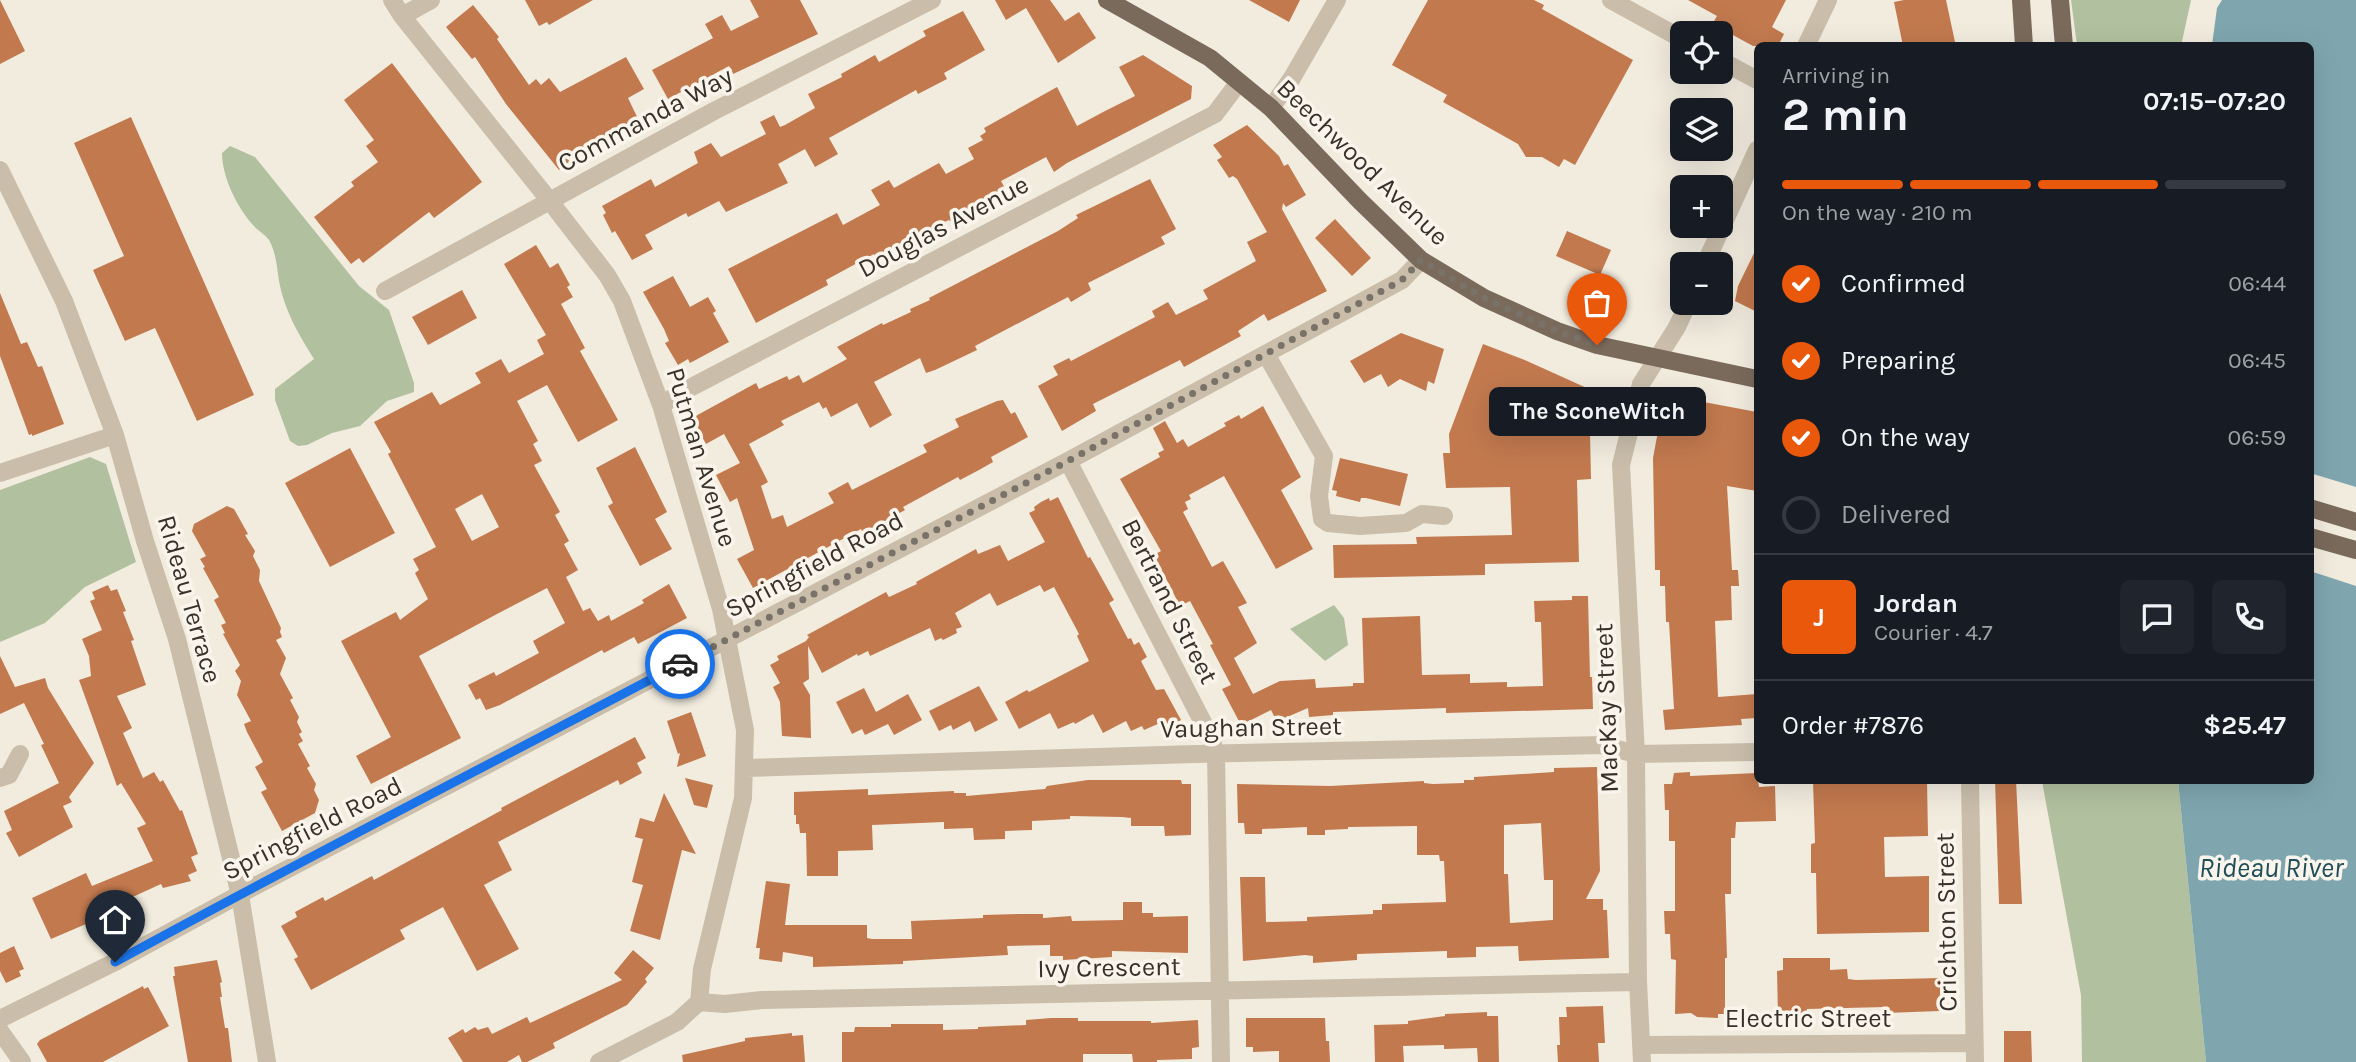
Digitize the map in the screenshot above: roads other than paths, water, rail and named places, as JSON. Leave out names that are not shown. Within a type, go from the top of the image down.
[{"type":"main road","name":"Beechwood Avenue","points":[[1107,0],[1210,58],[1272,108],[1360,201],[1421,260],[1484,298],[1557,331],[1597,345],[1754,378]]},
{"type":"main road","points":[[2021,0],[2024,42]]},
{"type":"main road","points":[[2060,0],[2064,42]]},
{"type":"main road","points":[[2314,509],[2356,522]]},
{"type":"main road","points":[[2314,538],[2356,550]]},
{"type":"street","name":"Putman Avenue","points":[[392,0],[401,16],[607,275],[622,301],[661,405],[721,609],[725,640],[745,730],[746,768],[743,798],[702,969],[699,1003]]},
{"type":"street","points":[[401,16],[431,0]]},
{"type":"street","name":"Commanda Way","points":[[385,291],[714,111],[932,0]]},
{"type":"street","points":[[1272,108],[1337,0]]},
{"type":"street","points":[[1611,0],[1670,32]]},
{"type":"street","points":[[1808,42],[1828,0]]},
{"type":"street","points":[[1733,67],[1754,78]]},
{"type":"street","name":"Douglas Avenue","points":[[661,405],[1214,114],[1239,82]]},
{"type":"street","points":[[1710,252],[1754,157]]},
{"type":"street","name":"Rideau Terrace","points":[[0,170],[64,301],[114,435],[177,639],[240,895],[267,1062]]},
{"type":"street","name":"Springfield Road","points":[[0,1018],[115,962],[1068,461],[1402,280],[1421,260]]},
{"type":"street","name":"MacKay Street","points":[[1642,1054],[1638,982],[1636,754],[1621,465],[1641,384],[1682,315]]},
{"type":"street","points":[[1266,354],[1324,456],[1319,496],[1322,519],[1328,523],[1360,526],[1406,523],[1422,514],[1444,516]]},
{"type":"street","points":[[0,473],[114,435]]},
{"type":"street","name":"Bertrand Street","points":[[1068,461],[1210,736],[1216,753],[1221,1062]]},
{"type":"street","name":"Vaughan Street","points":[[746,768],[1216,753],[1602,745],[1636,754],[1754,752]]},
{"type":"street","points":[[0,778],[9,775],[20,754]]},
{"type":"street","name":"Crichton Street","points":[[1970,784],[1975,1062]]},
{"type":"street","name":"Ivy Crescent","points":[[699,1003],[1638,982]]},
{"type":"street","points":[[599,1062],[677,1022],[699,1003]]},
{"type":"street","points":[[0,1031],[22,1062]]},
{"type":"street","name":"Electric Street","points":[[1642,1054],[1974,1043]]},
{"type":"water","name":"Rideau River","points":[[2222,0],[2356,0],[2356,1062],[2206,1062],[2178,784],[2314,784],[2314,42],[2212,42],[2217,8]]},
{"type":"place","name":"The SconeWitch","points":[[1597,345]]}]
